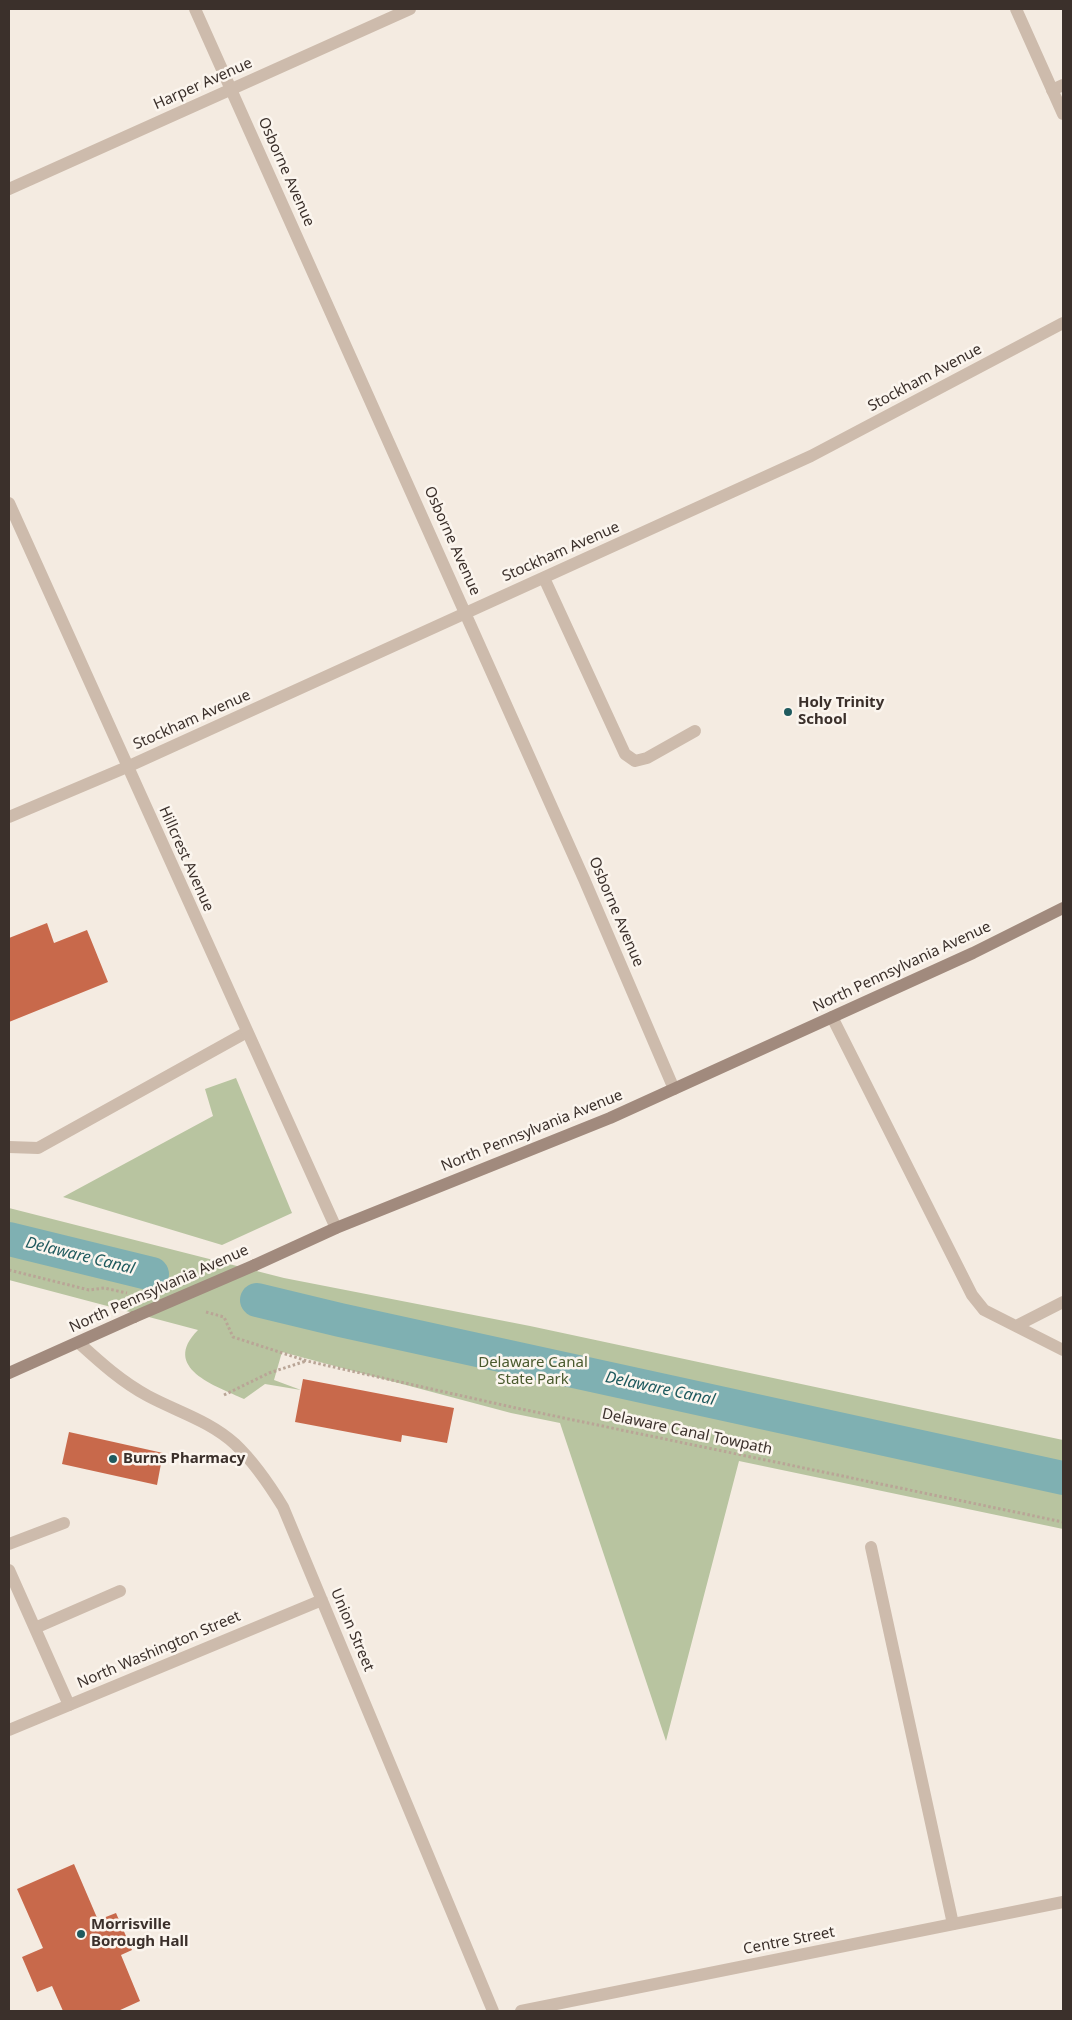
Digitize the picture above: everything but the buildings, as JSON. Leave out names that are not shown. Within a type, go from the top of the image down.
[{"type":"main road","name":"North Pennsylvania Avenue","points":[[9,1373],[336,1228],[610,1118],[973,953],[1063,908]]},
{"type":"street","name":"Osborne Avenue","points":[[195,9],[588,888],[674,1089]]},
{"type":"street","name":"Harper Avenue","points":[[9,189],[410,9]]},
{"type":"street","points":[[1016,9],[1058,87],[1063,114]]},
{"type":"street","name":"Stockham Avenue","points":[[9,817],[127,767],[811,456],[1063,324]]},
{"type":"street","name":"Hillcrest Avenue","points":[[9,502],[336,1228]]},
{"type":"street","points":[[544,578],[626,754],[635,761],[647,758],[695,730]]},
{"type":"street","points":[[832,1018],[972,1295],[984,1310],[1063,1350]]},
{"type":"street","points":[[9,1147],[38,1148],[247,1032]]},
{"type":"street","points":[[1016,1326],[1063,1302]]},
{"type":"street","name":"Union Street","points":[[79,1343],[112,1373],[148,1396],[200,1419],[234,1443],[256,1466],[283,1507],[493,2011]]},
{"type":"street","points":[[9,1544],[64,1523]]},
{"type":"street","points":[[871,1547],[953,1924]]},
{"type":"street","points":[[9,1570],[69,1706]]},
{"type":"street","points":[[34,1628],[120,1591]]},
{"type":"street","name":"North Washington Street","points":[[9,1730],[322,1600]]},
{"type":"street","name":"Centre Street","points":[[521,2011],[1063,1902]]},
{"type":"path","name":"Delaware Canal Towpath","points":[[224,1395],[269,1373],[307,1361],[516,1408],[1063,1522]]},
{"type":"green space","points":[[236,1078],[292,1213],[222,1245],[63,1197],[213,1116],[205,1089]]},
{"type":"green space","name":"Delaware Canal State Park","points":[[9,1208],[284,1278],[530,1326],[1063,1440],[1063,1529],[739,1461],[666,1741],[560,1423],[511,1413],[282,1352],[274,1380],[301,1390],[265,1384],[244,1399],[207,1381],[196,1374],[188,1365],[185,1355],[188,1343],[198,1330],[9,1280]]},
{"type":"waterway","name":"Delaware Canal","points":[[9,1239],[152,1274]]},
{"type":"waterway","name":"Delaware Canal","points":[[257,1300],[340,1320],[1063,1478]]},
{"type":"place","name":"Holy Trinity School","points":[[788,712]]},
{"type":"place","name":"Burns Pharmacy","points":[[113,1459]]},
{"type":"place","name":"Morrisville Borough Hall","points":[[81,1934]]}]
